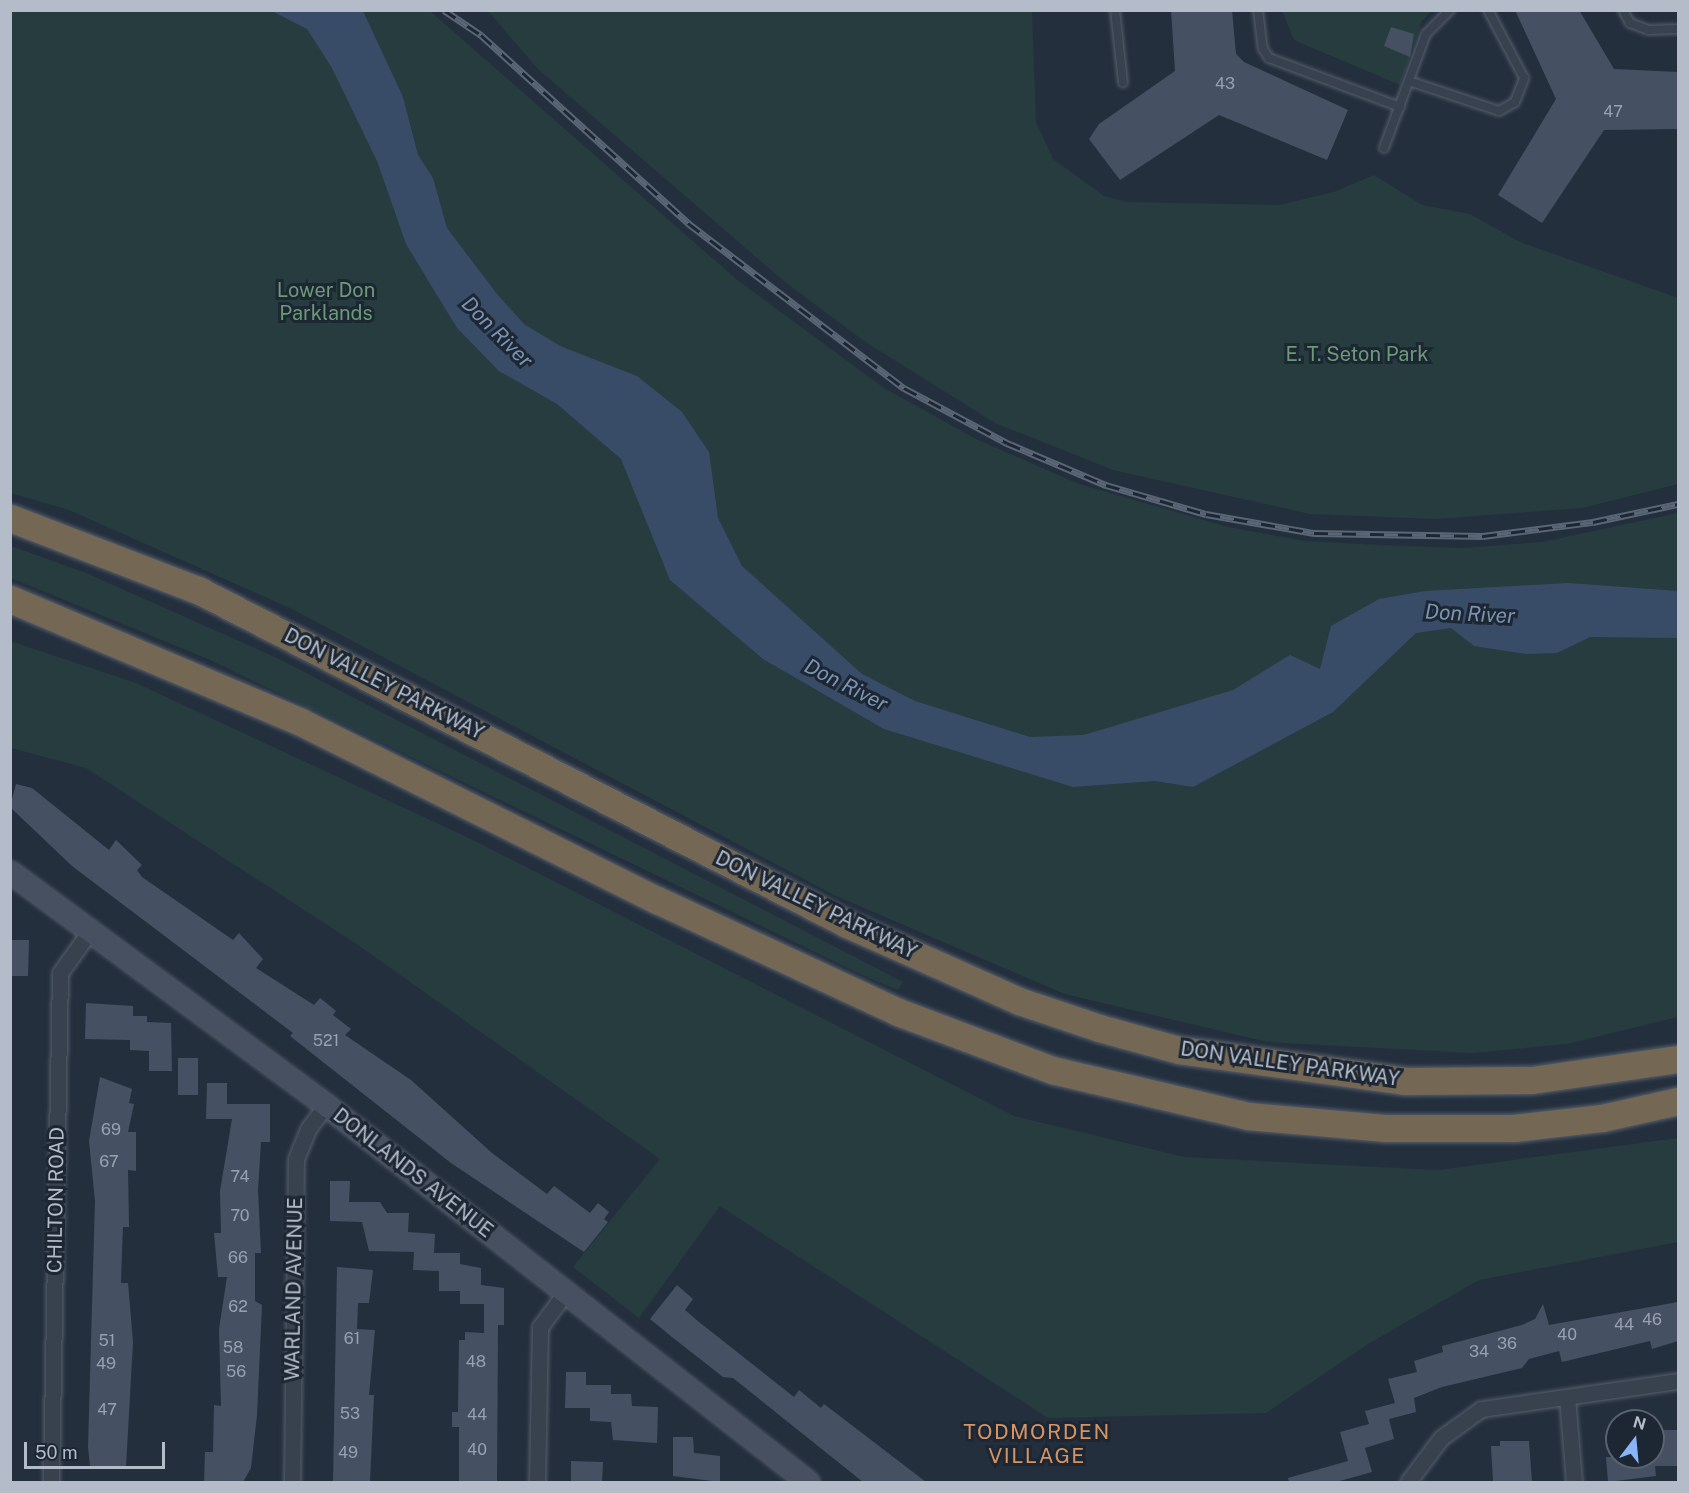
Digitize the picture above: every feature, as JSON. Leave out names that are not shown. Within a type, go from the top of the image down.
[{"type":"highway","name":"DON VALLEY PARKWAY","points":[[10,518],[198,590],[847,924],[1019,1001],[1099,1028],[1179,1050],[1405,1081],[1532,1080],[1678,1059]]},
{"type":"highway","points":[[10,599],[301,722],[878,1003],[1052,1070],[1248,1116],[1386,1128],[1514,1128],[1602,1118],[1678,1101]]},
{"type":"street","name":"DONLANDS AVENUE","points":[[10,872],[92,928],[326,1105],[806,1482]]},
{"type":"street","name":"CHILTON ROAD","points":[[51,1482],[60,973],[92,928]]},
{"type":"street","name":"WARLAND AVENUE","points":[[292,1482],[296,1159],[308,1129],[326,1105]]},
{"type":"street","points":[[537,1482],[540,1327],[566,1293]]},
{"type":"street","points":[[1408,1482],[1441,1438],[1468,1415],[1496,1404],[1567,1397],[1678,1381]]},
{"type":"street","points":[[1567,1397],[1574,1482]]},
{"type":"lane","points":[[1115,10],[1123,83]]},
{"type":"lane","points":[[1257,10],[1263,49],[1269,58],[1400,107]]},
{"type":"lane","points":[[1384,148],[1426,34],[1450,10]]},
{"type":"lane","points":[[1409,81],[1499,111],[1515,102],[1524,78],[1488,10]]},
{"type":"lane","points":[[1623,10],[1630,23],[1648,30],[1678,29]]},
{"type":"green space","name":"Lower Don Parklands","points":[[10,11],[430,11],[736,279],[884,388],[978,440],[1079,484],[1228,527],[1305,541],[1381,545],[1462,548],[1542,542],[1678,513],[1678,1017],[1567,1044],[1472,1053],[1267,1042],[1065,994],[836,896],[290,608],[69,510],[11,493]]},
{"type":"green space","name":"E. T. Seton Park","points":[[488,11],[1032,11],[1036,122],[1053,159],[1104,196],[1127,202],[1279,205],[1334,192],[1374,175],[1422,205],[1470,214],[1520,242],[1678,298],[1678,484],[1582,508],[1436,519],[1310,514],[1113,470],[995,423],[864,341],[785,282],[538,69]]},
{"type":"green space","points":[[1282,11],[1432,11],[1422,21],[1400,85],[1294,40]]},
{"type":"green space","points":[[11,546],[86,573],[275,657],[903,982],[898,990],[871,979],[210,660],[11,578]]},
{"type":"green space","points":[[10,641],[136,683],[473,840],[1014,1116],[1184,1157],[1439,1170],[1678,1138],[1678,1242],[1479,1280],[1368,1344],[1266,1413],[1048,1418],[720,1206],[639,1318],[573,1267],[660,1159],[358,945],[86,768],[11,748]]},
{"type":"water","name":"Don River","points":[[272,11],[363,11],[403,97],[418,155],[433,178],[447,228],[497,294],[524,324],[560,346],[637,376],[682,412],[709,452],[718,518],[742,566],[862,674],[915,701],[1030,737],[1084,735],[1233,690],[1290,655],[1320,669],[1331,626],[1379,599],[1425,591],[1568,583],[1678,591],[1678,638],[1590,637],[1557,653],[1526,654],[1474,646],[1451,628],[1416,633],[1333,712],[1193,787],[1155,781],[1073,787],[884,729],[763,659],[670,580],[621,459],[557,404],[499,371],[457,328],[406,244],[377,161],[332,68],[307,29]]},
{"type":"building","points":[[1171,10],[1232,10],[1236,54],[1244,62],[1348,110],[1327,160],[1219,115],[1120,180],[1089,139],[1099,124],[1175,71]]},
{"type":"building","points":[[1515,10],[1579,10],[1614,69],[1678,72],[1678,129],[1604,130],[1542,223],[1498,195],[1556,99]]},
{"type":"building","points":[[1391,27],[1414,34],[1410,57],[1384,46]]},
{"type":"building","points":[[16,784],[32,788],[109,850],[116,840],[142,865],[137,870],[142,877],[233,940],[239,933],[263,959],[256,968],[314,1005],[320,998],[336,1011],[333,1015],[351,1029],[345,1035],[411,1080],[492,1153],[547,1194],[554,1186],[590,1213],[598,1203],[609,1212],[604,1219],[608,1222],[584,1252],[451,1163],[290,1036],[293,1033],[72,866],[10,807]]},
{"type":"building","points":[[10,940],[29,940],[28,976],[10,976]]},
{"type":"building","points":[[86,1003],[133,1006],[133,1016],[147,1016],[147,1022],[171,1023],[172,1071],[149,1071],[149,1051],[130,1050],[130,1040],[85,1039]]},
{"type":"building","points":[[178,1058],[198,1058],[198,1095],[178,1095]]},
{"type":"building","points":[[100,1077],[132,1089],[129,1103],[134,1104],[128,1132],[136,1132],[136,1171],[128,1170],[129,1227],[123,1227],[121,1283],[128,1283],[133,1342],[126,1467],[90,1466],[88,1447],[95,1201],[89,1141]]},
{"type":"building","points":[[207,1083],[227,1083],[227,1104],[270,1104],[270,1142],[261,1142],[258,1190],[261,1253],[255,1253],[255,1301],[262,1305],[257,1415],[251,1468],[243,1482],[204,1482],[205,1452],[213,1452],[214,1405],[221,1406],[219,1329],[227,1277],[218,1277],[214,1233],[221,1233],[220,1191],[232,1119],[206,1119]]},
{"type":"building","points":[[330,1181],[350,1181],[349,1202],[380,1202],[387,1213],[409,1213],[408,1232],[435,1234],[434,1253],[460,1253],[460,1264],[481,1268],[481,1285],[504,1288],[504,1325],[498,1325],[497,1482],[459,1482],[459,1427],[452,1427],[452,1412],[458,1412],[459,1340],[465,1340],[465,1332],[484,1333],[484,1304],[460,1304],[460,1291],[439,1291],[439,1271],[413,1270],[414,1252],[369,1251],[362,1222],[330,1221]]},
{"type":"building","points":[[337,1267],[373,1270],[369,1303],[358,1303],[357,1329],[375,1330],[369,1395],[374,1395],[370,1482],[333,1482]]},
{"type":"building","points":[[677,1285],[693,1299],[685,1310],[699,1322],[794,1397],[799,1390],[821,1408],[824,1404],[926,1482],[863,1482],[733,1378],[723,1377],[672,1337],[650,1319]]},
{"type":"building","points":[[1678,1302],[1678,1341],[1652,1349],[1650,1341],[1562,1362],[1559,1351],[1529,1359],[1522,1368],[1442,1387],[1414,1398],[1416,1412],[1389,1419],[1394,1439],[1365,1448],[1372,1472],[1336,1482],[1289,1482],[1288,1478],[1348,1461],[1340,1432],[1369,1424],[1365,1411],[1395,1403],[1388,1379],[1417,1372],[1414,1361],[1443,1352],[1442,1346],[1522,1325],[1535,1319],[1543,1304],[1549,1325]]},
{"type":"building","points":[[566,1372],[586,1372],[586,1385],[611,1385],[611,1394],[631,1394],[632,1406],[658,1407],[657,1443],[613,1440],[611,1422],[590,1421],[590,1408],[565,1408]]},
{"type":"building","points":[[1665,1430],[1678,1430],[1678,1466],[1665,1466]]},
{"type":"building","points":[[673,1437],[693,1437],[694,1453],[720,1456],[720,1482],[673,1476]]},
{"type":"building","points":[[1500,1441],[1529,1441],[1532,1482],[1493,1482],[1491,1446],[1500,1446]]},
{"type":"building","points":[[571,1461],[603,1462],[602,1482],[571,1482]]},
{"type":"building","points":[[1607,1469],[1655,1469],[1656,1476],[1608,1482]]},
{"type":"railway","points":[[444,10],[481,35],[688,223],[904,388],[1007,443],[1106,485],[1206,514],[1314,533],[1483,536],[1593,522],[1678,504]]},
{"type":"district","name":"TODMORDEN VILLAGE","points":[[1037,1444]]}]
